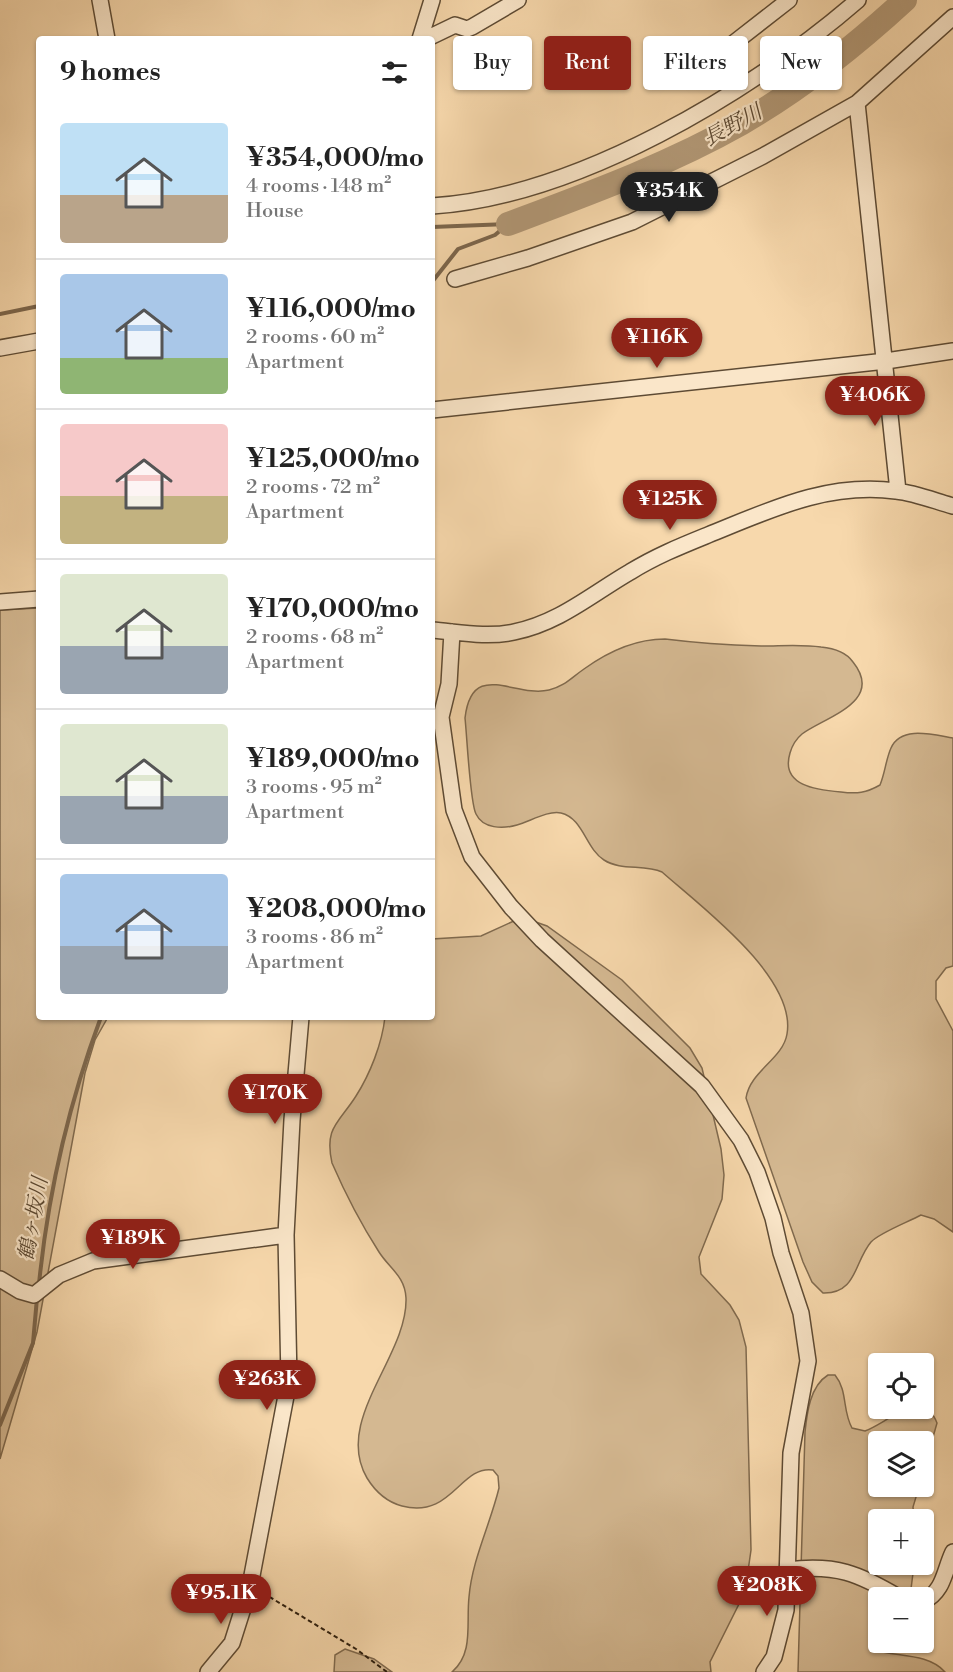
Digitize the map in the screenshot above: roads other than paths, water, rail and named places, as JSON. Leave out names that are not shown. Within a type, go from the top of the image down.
[{"type":"street","points":[[100,0],[106,36]]},
{"type":"street","points":[[422,36],[432,0]]},
{"type":"street","points":[[432,36],[455,25],[472,27],[518,0]]},
{"type":"street","points":[[743,36],[789,0]]},
{"type":"street","points":[[748,80],[822,31],[858,0]]},
{"type":"street","points":[[454,279],[528,258],[632,222],[754,161],[857,103],[953,17]]},
{"type":"street","points":[[435,206],[489,198],[619,156],[732,90]]},
{"type":"street","points":[[857,103],[898,491]]},
{"type":"street","points":[[0,348],[36,342]]},
{"type":"street","points":[[435,410],[886,361],[953,351]]},
{"type":"street","points":[[435,630],[490,634],[512,632],[551,620],[574,609],[621,577],[669,549],[797,499],[826,492],[858,489],[898,491],[953,506]]},
{"type":"street","points":[[0,602],[36,599]]},
{"type":"street","points":[[452,632],[449,684],[441,717],[454,810],[472,857],[511,907],[542,940],[702,1086],[741,1140],[764,1189],[781,1253],[801,1313],[808,1361],[806,1384],[791,1454],[786,1610],[774,1657],[764,1672]]},
{"type":"street","points":[[208,1672],[232,1644],[250,1586],[289,1380],[286,1235],[292,1120],[301,1020]]},
{"type":"street","points":[[0,1279],[20,1292],[34,1295],[58,1275],[93,1261],[286,1235]]},
{"type":"street","points":[[934,1595],[942,1585],[953,1552]]},
{"type":"street","points":[[787,1570],[824,1567],[862,1576],[881,1587]]},
{"type":"waterway","name":"長野川","points":[[508,224],[657,166],[742,123],[827,66],[905,0]]},
{"type":"waterway","name":"長野川","points":[[435,227],[508,224]]},
{"type":"waterway","name":"鶴ヶ坂川","points":[[435,278],[458,249],[495,235],[508,224]]},
{"type":"waterway","name":"長野川","points":[[0,314],[36,307]]},
{"type":"waterway","name":"鶴ヶ坂川","points":[[39,1284],[48,1216],[61,1149],[79,1082],[100,1020]]},
{"type":"waterway","name":"鶴ヶ坂川","points":[[0,1425],[33,1343],[37,1298]]}]
